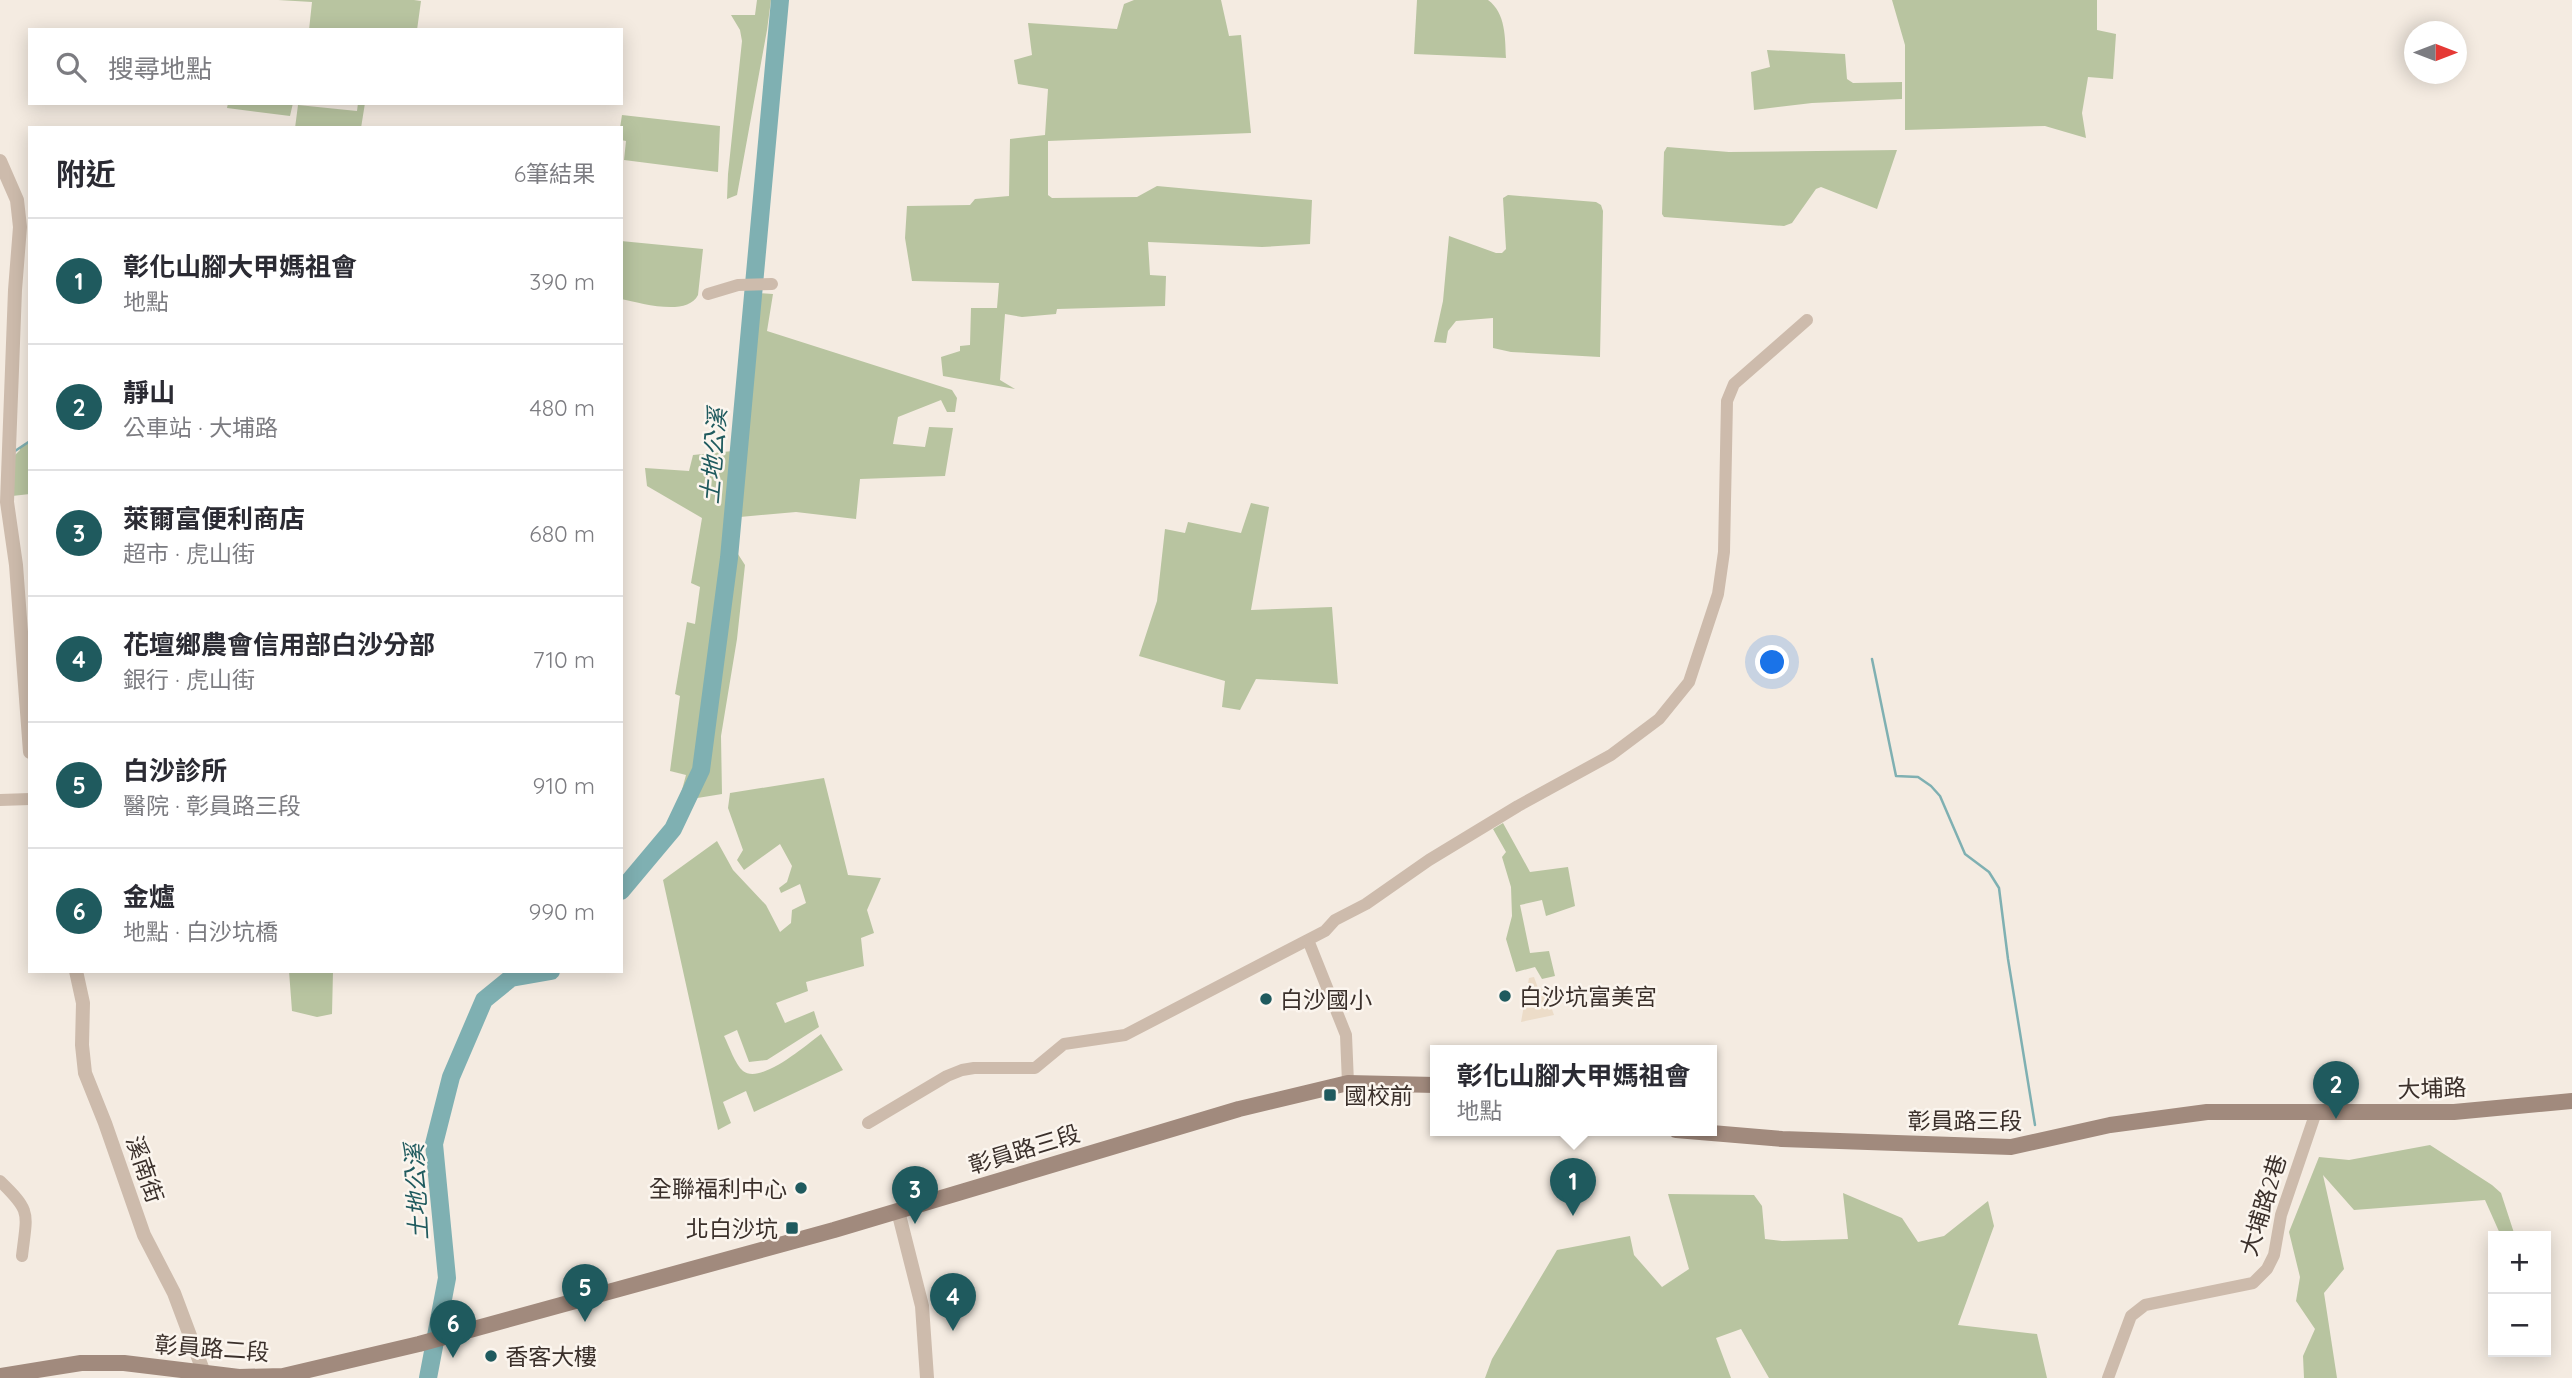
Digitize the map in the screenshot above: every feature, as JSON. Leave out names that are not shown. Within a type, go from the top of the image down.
[{"type":"main road","name":"彰員路三段","points":[[468,1330],[898,1211],[1239,1109],[1348,1083],[1430,1085]]},
{"type":"main road","name":"大埔路","points":[[2294,1111],[2454,1112],[2572,1101]]},
{"type":"main road","name":"彰員路三段","points":[[1717,1133],[1783,1139],[2011,1147],[2110,1125],[2207,1112],[2294,1111]]},
{"type":"main road","name":"彰員路二段","points":[[0,1376],[81,1363],[124,1363],[239,1377],[283,1376],[468,1330]]},
{"type":"street","points":[[0,161],[17,200],[20,227],[7,502],[16,565],[28,725]]},
{"type":"street","points":[[708,294],[738,285],[767,284]]},
{"type":"street","points":[[868,1123],[947,1076],[962,1070],[1035,1068],[1064,1044],[1125,1035],[1325,931],[1335,920],[1366,904],[1429,860],[1518,806],[1611,755],[1659,719],[1689,682],[1717,594],[1724,552],[1729,391],[1807,320]]},
{"type":"street","points":[[0,800],[28,799]]},
{"type":"street","points":[[1308,940],[1346,1035],[1348,1083]]},
{"type":"street","name":"溪南街","points":[[76,973],[83,1003],[82,1045],[85,1073],[144,1235],[174,1293],[204,1373]]},
{"type":"street","name":"大埔路2巷","points":[[2108,1378],[2131,1316],[2145,1305],[2253,1283],[2267,1269],[2274,1255],[2281,1215],[2316,1112]]},
{"type":"street","points":[[0,1181],[23,1204],[26,1217],[22,1256]]},
{"type":"street","points":[[898,1211],[922,1306],[927,1378]]},
{"type":"green space","points":[[278,0],[421,1],[417,28],[309,28],[312,2]]},
{"type":"green space","points":[[757,0],[771,0],[767,30],[737,195],[727,199],[742,41],[740,30],[731,15],[755,15]]},
{"type":"green space","points":[[1134,0],[1221,0],[1229,36],[1241,35],[1251,133],[1048,141],[1048,195],[1052,198],[1137,197],[1157,186],[1312,200],[1310,244],[1262,247],[1148,242],[1150,275],[1166,276],[1165,306],[1057,309],[1056,314],[1022,317],[1005,314],[1000,380],[1015,389],[943,376],[941,357],[960,351],[960,346],[970,345],[971,308],[997,308],[999,283],[912,281],[905,238],[907,206],[970,205],[975,199],[1009,196],[1010,139],[1045,135],[1048,89],[1018,84],[1014,60],[1032,55],[1028,23],[1117,29],[1124,4]]},
{"type":"green space","points":[[1417,0],[1488,0],[1494,5],[1501,19],[1506,58],[1414,54]]},
{"type":"green space","points":[[1892,0],[2097,0],[2097,30],[2116,34],[2113,79],[2088,77],[2082,113],[2086,138],[2045,126],[1905,130],[1905,45]]},
{"type":"green space","points":[[1767,50],[1845,54],[1847,79],[1853,83],[1902,82],[1902,99],[1812,103],[1754,110],[1751,72],[1770,67]]},
{"type":"green space","points":[[228,105],[293,105],[290,116],[227,108]]},
{"type":"green space","points":[[298,105],[357,111],[358,105],[365,105],[361,126],[295,126]]},
{"type":"green space","points":[[622,115],[720,126],[718,172],[624,160],[626,141],[623,140],[623,126],[620,126]]},
{"type":"green space","points":[[1667,147],[1729,152],[1897,150],[1877,209],[1821,187],[1816,189],[1792,223],[1784,226],[1664,217],[1664,152]]},
{"type":"green space","points":[[1508,195],[1596,202],[1601,205],[1600,357],[1511,352],[1493,348],[1493,318],[1456,321],[1448,331],[1446,343],[1434,342],[1443,301],[1449,236],[1502,253],[1506,249],[1503,198]]},
{"type":"green space","points":[[623,241],[703,249],[698,295],[692,302],[674,307],[623,299]]},
{"type":"green space","points":[[757,293],[773,294],[767,331],[952,390],[957,398],[955,412],[947,412],[941,400],[898,417],[893,444],[925,447],[929,427],[953,428],[945,476],[860,479],[856,519],[796,512],[740,517],[736,551],[745,565],[737,639],[721,736],[722,794],[679,801],[686,775],[670,771],[680,696],[675,694],[687,622],[695,624],[700,587],[691,583],[702,518],[647,486],[645,468],[689,471],[693,455],[733,451]]},
{"type":"green space","points":[[28,443],[28,494],[12,496],[13,457],[20,447]]},
{"type":"green space","points":[[1251,503],[1269,507],[1251,610],[1332,607],[1338,684],[1256,679],[1240,710],[1222,707],[1225,681],[1139,656],[1157,601],[1165,529],[1185,533],[1188,522],[1241,533]]},
{"type":"green space","points":[[824,778],[848,875],[881,878],[867,910],[874,933],[861,938],[864,966],[806,982],[808,991],[776,1003],[785,1023],[814,1011],[819,1027],[767,1060],[749,1062],[737,1030],[724,1036],[740,1068],[751,1074],[761,1073],[783,1062],[821,1034],[843,1070],[754,1112],[746,1091],[723,1102],[731,1123],[718,1130],[663,880],[717,841],[733,870],[766,905],[780,932],[791,923],[792,910],[806,903],[800,884],[781,893],[779,888],[787,882],[792,866],[780,844],[744,870],[737,860],[743,850],[728,808],[730,793]]},
{"type":"green space","points":[[1503,823],[1530,872],[1568,867],[1575,906],[1546,916],[1542,900],[1520,905],[1530,953],[1549,951],[1555,976],[1542,979],[1535,967],[1516,972],[1506,939],[1512,916],[1511,887],[1502,857],[1506,852],[1493,829]]},
{"type":"green space","points":[[289,973],[333,973],[332,1014],[317,1017],[292,1011]]},
{"type":"green space","points":[[2430,1145],[2501,1193],[2513,1231],[2499,1231],[2485,1200],[2354,1210],[2323,1175],[2344,1269],[2324,1293],[2337,1378],[2304,1378],[2303,1356],[2315,1329],[2296,1301],[2300,1277],[2289,1232],[2319,1157],[2349,1160]]},
{"type":"green space","points":[[1843,1193],[1902,1218],[1918,1242],[1944,1236],[1988,1201],[1994,1226],[1958,1325],[2037,1334],[2047,1378],[1769,1378],[1741,1329],[1716,1338],[1731,1378],[1485,1378],[1492,1359],[1557,1250],[1630,1236],[1634,1255],[1662,1287],[1689,1269],[1668,1194],[1754,1195],[1762,1206],[1765,1239],[1782,1241],[1848,1239]]},
{"type":"shaded area","points":[[1534,977],[1538,988],[1544,987],[1554,1015],[1521,1022],[1529,978]]},
{"type":"waterway","name":"土地公溪","points":[[623,889],[673,829],[701,770],[729,558],[780,0]]},
{"type":"waterway","points":[[15,451],[28,442]]},
{"type":"waterway","points":[[1872,659],[1896,776],[1918,777],[1931,786],[1940,796],[1965,854],[1989,872],[1999,888],[2035,1125]]},
{"type":"waterway","name":"土地公溪","points":[[428,1378],[447,1278],[434,1144],[451,1077],[484,1000],[511,978],[540,973]]},
{"type":"place","name":"白沙坑富美宮","points":[[1505,996]]},
{"type":"place","name":"白沙國小","points":[[1266,999]]},
{"type":"place","name":"國校前","points":[[1330,1095]]},
{"type":"place","name":"靜山","points":[[2336,1119]]},
{"type":"place","name":"全聯福利中心","points":[[801,1188]]},
{"type":"place","name":"彰化山腳大甲媽祖會","points":[[1573,1216]]},
{"type":"place","name":"萊爾富便利商店","points":[[915,1224]]},
{"type":"place","name":"北白沙坑","points":[[792,1228]]},
{"type":"place","name":"白沙診所","points":[[585,1322]]},
{"type":"place","name":"花壇鄉農會信用部白沙分部","points":[[953,1331]]},
{"type":"place","name":"香客大樓","points":[[491,1356]]},
{"type":"place","name":"金爐","points":[[453,1358]]}]
